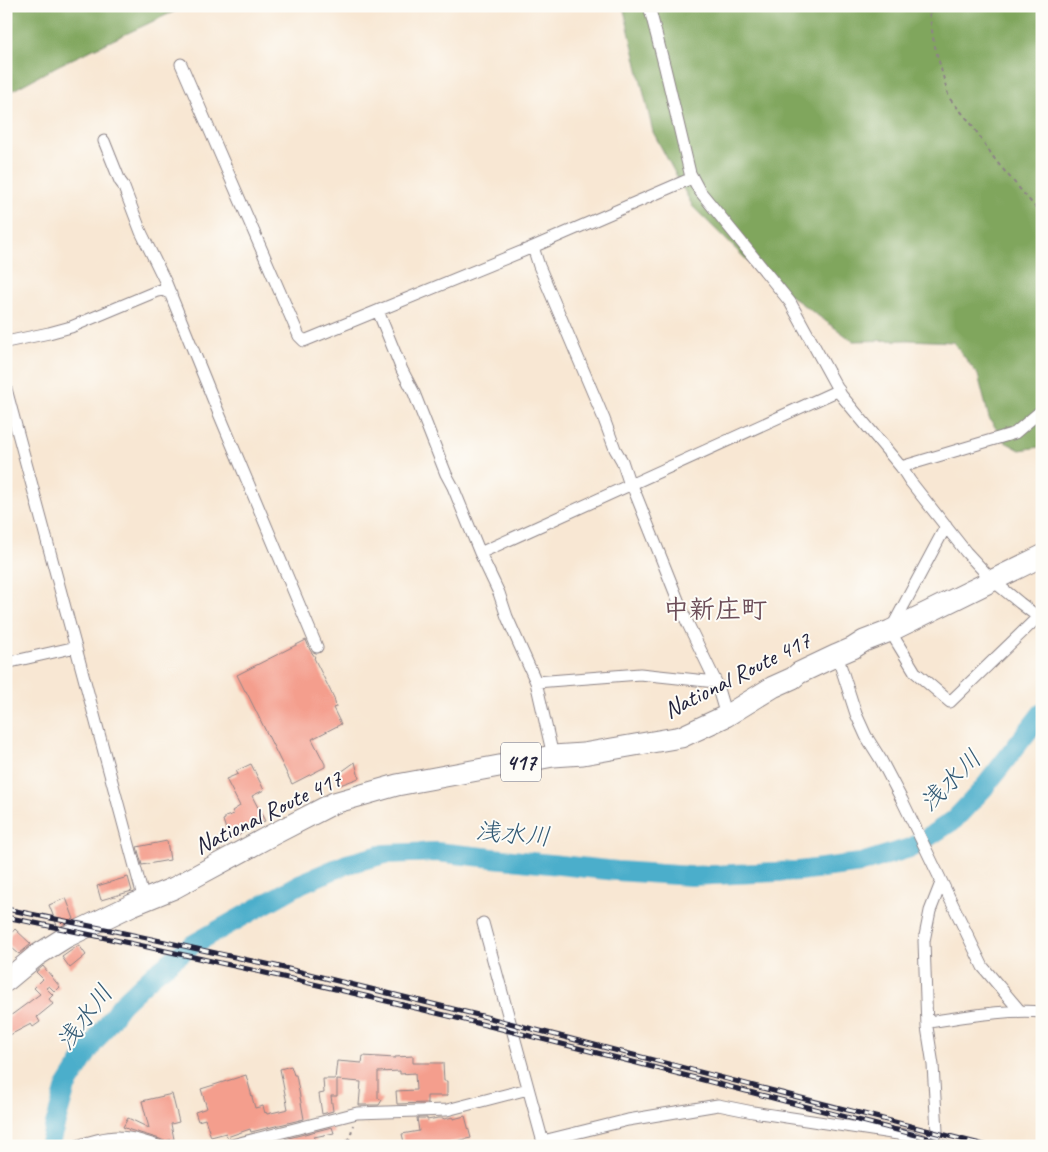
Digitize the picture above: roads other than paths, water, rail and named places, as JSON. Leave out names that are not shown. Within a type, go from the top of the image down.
[{"type":"highway","name":"National Route 417","points":[[7,975],[66,937],[181,884],[334,803],[397,785],[553,756],[583,754],[681,737],[726,716],[773,687],[837,654],[890,631],[1042,556]]},
{"type":"street","points":[[649,6],[690,173],[699,190],[790,302],[841,394],[901,467],[966,552],[992,580],[1040,619],[950,702],[915,672],[890,631],[946,526]]},
{"type":"street","points":[[181,64],[299,336],[304,341],[533,247],[692,178]]},
{"type":"street","points":[[104,141],[141,232],[171,294],[317,647]]},
{"type":"street","points":[[533,247],[539,266],[615,449],[622,461],[630,485],[634,490],[686,620],[716,682],[726,716]]},
{"type":"street","points":[[6,342],[71,327],[157,291],[163,290],[171,294]]},
{"type":"street","points":[[378,311],[536,682],[553,756]]},
{"type":"street","points":[[6,389],[144,900]]},
{"type":"street","points":[[480,554],[839,390]]},
{"type":"street","points":[[901,467],[1015,433],[1042,410]]},
{"type":"street","points":[[6,663],[76,646]]},
{"type":"street","points":[[837,654],[856,714],[866,736],[902,800],[983,967],[1020,1011]]},
{"type":"street","points":[[536,682],[640,674],[716,682]]},
{"type":"street","points":[[484,923],[544,1143],[628,1120],[718,1105],[752,1112],[911,1136],[929,1144],[937,1132],[924,942],[930,911],[941,883]]},
{"type":"street","points":[[928,1022],[1020,1011],[1042,1012]]},
{"type":"street","points":[[228,1146],[357,1113],[447,1110],[528,1089]]},
{"type":"street","points":[[82,1144],[118,1136],[137,1139],[158,1146]]},
{"type":"waterway","name":"浅水川","points":[[49,1146],[66,1087],[91,1047],[121,1005],[154,974],[192,945],[302,883],[347,864],[385,854],[436,852],[617,871],[691,876],[799,871],[861,863],[913,847],[954,820],[983,789],[1042,713]]},
{"type":"railway","points":[[6,909],[276,966],[482,1016],[988,1146]]},
{"type":"railway","points":[[6,917],[244,968],[422,1010],[958,1146]]},
{"type":"district","name":"中新庄町","points":[[715,609]]}]
